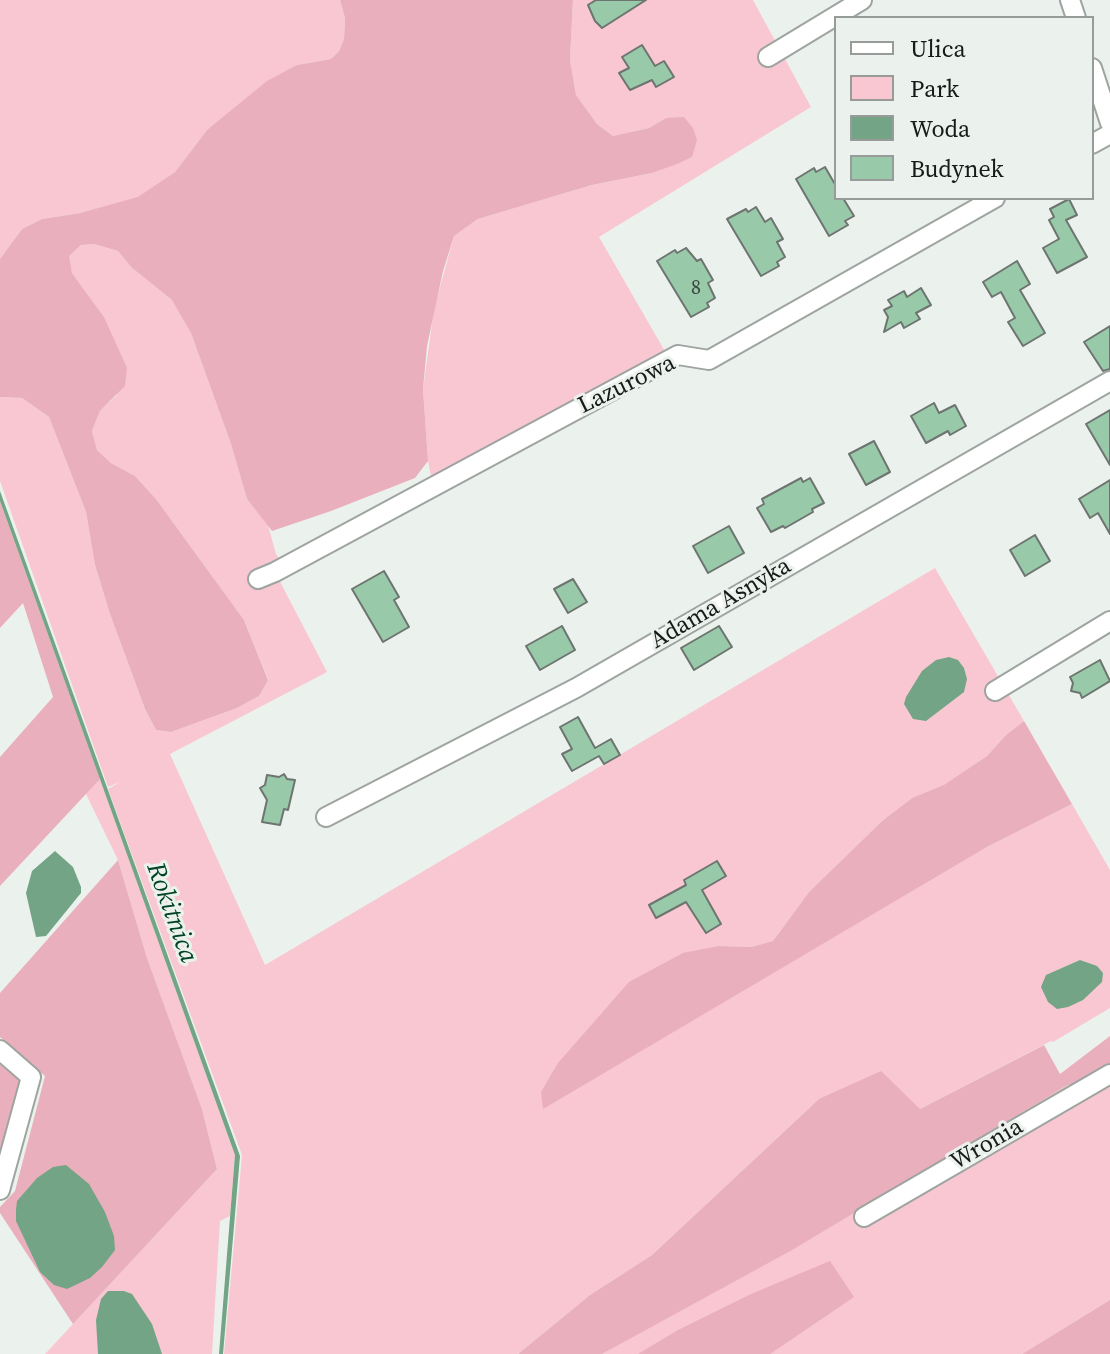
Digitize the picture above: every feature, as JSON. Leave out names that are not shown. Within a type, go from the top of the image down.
[{"type":"street","points":[[836,16],[862,0]]},
{"type":"street","points":[[768,57],[834,17]]},
{"type":"street","points":[[1094,74],[1110,123]]},
{"type":"street","name":"Lazurowa","points":[[258,579],[678,355],[709,360],[991,200]]},
{"type":"street","name":"Adama Asnyka","points":[[326,817],[576,688],[1110,381]]},
{"type":"street","points":[[995,691],[1110,621]]},
{"type":"street","points":[[0,1050],[31,1077],[0,1190]]},
{"type":"street","name":"Wronia","points":[[864,1217],[1110,1074]]},
{"type":"green space","points":[[0,0],[340,0],[345,18],[344,39],[331,59],[297,65],[207,130],[175,172],[138,198],[42,219],[22,229],[0,259]]},
{"type":"green space","points":[[573,0],[753,0],[811,107],[599,237],[670,360],[433,487],[423,389],[434,309],[454,236],[478,219],[592,185],[652,173],[692,157],[666,118],[649,128],[613,136],[597,124],[576,95],[570,60]]},
{"type":"green space","points":[[94,244],[118,251],[132,268],[172,300],[180,312],[191,333],[231,444],[247,499],[268,525],[276,554],[285,567],[275,572],[327,672],[170,754],[265,965],[935,568],[1024,721],[987,756],[944,786],[912,798],[882,821],[809,892],[773,941],[751,947],[719,946],[543,1108],[987,847],[1072,804],[1110,870],[1110,1008],[1053,1042],[920,1109],[819,1099],[652,1255],[590,1295],[518,1354],[224,1354],[242,1155],[108,789],[120,782],[108,787],[0,481],[0,397],[22,398],[49,417],[86,512],[95,565],[110,614],[145,709],[156,730],[171,732],[237,708],[259,696],[268,679],[244,620],[156,499],[135,476],[111,463],[97,450],[92,431],[100,411],[117,395],[104,317],[72,273],[68,256],[81,245]]},
{"type":"green space","points":[[100,779],[235,1155],[230,1216],[220,1221],[212,1354],[45,1354],[217,1169],[202,1109],[147,958],[118,860],[85,792]]},
{"type":"green space","points":[[1110,1065],[1110,1300],[1022,1354],[602,1354],[1066,1086],[1074,1086]]},
{"type":"shaded area","points":[[340,0],[573,0],[570,60],[576,95],[597,124],[613,136],[649,128],[666,118],[684,117],[693,128],[697,140],[692,157],[677,164],[652,173],[592,185],[478,219],[454,236],[427,346],[423,389],[428,461],[415,478],[272,531],[247,499],[231,444],[191,333],[172,300],[132,268],[118,251],[94,244],[81,245],[69,256],[72,273],[104,317],[127,368],[125,386],[100,411],[92,431],[97,450],[111,463],[135,476],[156,499],[244,620],[268,680],[259,696],[237,708],[171,732],[156,730],[145,709],[110,614],[95,565],[86,512],[49,417],[22,398],[0,397],[0,259],[22,229],[42,219],[80,213],[138,197],[175,172],[207,130],[267,81],[297,65],[331,59],[344,39],[345,18]]},
{"type":"shaded area","points":[[0,501],[100,779],[0,886],[0,757],[53,697],[23,603],[0,628]]},
{"type":"shaded area","points":[[1024,721],[1072,804],[987,847],[543,1109],[541,1092],[558,1063],[629,982],[683,953],[719,946],[751,947],[773,941],[809,892],[882,821],[912,798],[944,785],[987,756]]},
{"type":"shaded area","points":[[118,860],[147,958],[202,1109],[217,1169],[73,1324],[0,1213],[0,1207],[15,1191],[45,1076],[0,1037],[0,993]]},
{"type":"shaded area","points":[[1110,1036],[1110,1074],[1066,1086],[792,1250],[602,1354],[518,1354],[590,1295],[652,1255],[819,1099],[881,1071],[920,1109],[1044,1045],[1060,1074]]},
{"type":"shaded area","points":[[0,1064],[20,1081],[0,1153]]},
{"type":"shaded area","points":[[830,1261],[854,1297],[770,1354],[638,1354],[678,1330],[751,1294]]},
{"type":"shaded area","points":[[1110,1300],[1110,1354],[1022,1354]]},
{"type":"water","points":[[0,491],[240,1156],[223,1354],[219,1354],[235,1155],[0,501]]},
{"type":"water","points":[[949,657],[958,660],[964,668],[967,679],[964,692],[926,721],[913,719],[904,704],[906,697],[922,671],[936,660]]},
{"type":"water","points":[[55,851],[73,867],[81,893],[46,936],[36,937],[26,893],[32,871]]},
{"type":"water","points":[[1080,960],[1097,966],[1103,973],[1102,982],[1083,1000],[1057,1009],[1048,1002],[1041,987],[1046,975]]},
{"type":"water","points":[[66,1165],[89,1184],[105,1212],[114,1236],[115,1250],[90,1278],[67,1289],[54,1285],[40,1272],[16,1221],[17,1201],[37,1178],[53,1167]]},
{"type":"water","points":[[108,1291],[132,1294],[152,1324],[162,1354],[98,1354],[96,1320],[101,1299]]},
{"type":"building","points":[[596,0],[646,0],[602,28],[588,5]]},
{"type":"building","points":[[642,45],[655,66],[664,61],[674,77],[656,87],[652,80],[630,90],[619,73],[629,68],[622,57]]},
{"type":"building","points":[[825,167],[834,183],[834,200],[844,200],[854,216],[845,221],[848,225],[829,236],[796,179],[814,168],[816,172]]},
{"type":"building","points":[[1070,200],[1077,215],[1066,220],[1087,257],[1057,273],[1043,248],[1059,239],[1049,220],[1054,217],[1050,209]]},
{"type":"building","points":[[756,207],[765,222],[771,218],[783,239],[777,242],[785,257],[777,262],[779,266],[761,276],[727,219]]},
{"type":"building","points":[[686,248],[697,261],[701,259],[713,280],[708,283],[715,298],[707,303],[709,307],[691,317],[657,261],[675,250],[677,253]]},
{"type":"building","points":[[1017,261],[1030,284],[1020,290],[1045,333],[1023,346],[1008,322],[1015,318],[1001,292],[992,297],[983,282]]},
{"type":"building","points":[[921,288],[931,305],[916,313],[920,319],[904,328],[901,322],[884,332],[888,317],[884,310],[892,306],[888,300],[904,291],[907,297]]},
{"type":"building","points":[[1110,326],[1110,369],[1103,371],[1084,342]]},
{"type":"building","points":[[934,403],[939,413],[955,405],[966,426],[950,435],[948,431],[926,443],[911,416]]},
{"type":"building","points":[[1110,410],[1110,465],[1086,424]]},
{"type":"building","points":[[874,441],[890,472],[866,485],[849,454]]},
{"type":"building","points":[[801,478],[803,482],[810,478],[824,503],[785,528],[783,526],[771,532],[757,508],[764,504],[762,499]]},
{"type":"building","points":[[1110,480],[1110,534],[1098,513],[1090,518],[1079,499]]},
{"type":"building","points":[[729,526],[744,553],[708,573],[693,546]]},
{"type":"building","points":[[1035,535],[1050,561],[1025,576],[1010,550]]},
{"type":"building","points":[[384,571],[399,597],[394,600],[409,627],[383,642],[352,589]]},
{"type":"building","points":[[573,579],[587,602],[568,613],[554,589]]},
{"type":"building","points":[[562,626],[575,650],[540,670],[526,646]]},
{"type":"building","points":[[719,626],[732,647],[694,670],[681,648]]},
{"type":"building","points":[[1100,660],[1110,681],[1082,698],[1080,693],[1071,691],[1073,683],[1070,677]]},
{"type":"building","points":[[578,717],[595,748],[611,739],[620,755],[604,764],[599,756],[572,771],[562,754],[572,749],[560,727]]},
{"type":"building","points":[[284,774],[287,779],[295,780],[288,810],[284,809],[280,825],[262,822],[267,800],[260,788],[265,785],[267,775],[279,777]]},
{"type":"building","points":[[717,861],[726,876],[702,890],[721,924],[706,933],[686,902],[656,918],[649,905],[686,885],[684,880]]},
{"type":"water label","name":"Rokitnica","points":[[171,913]]}]
